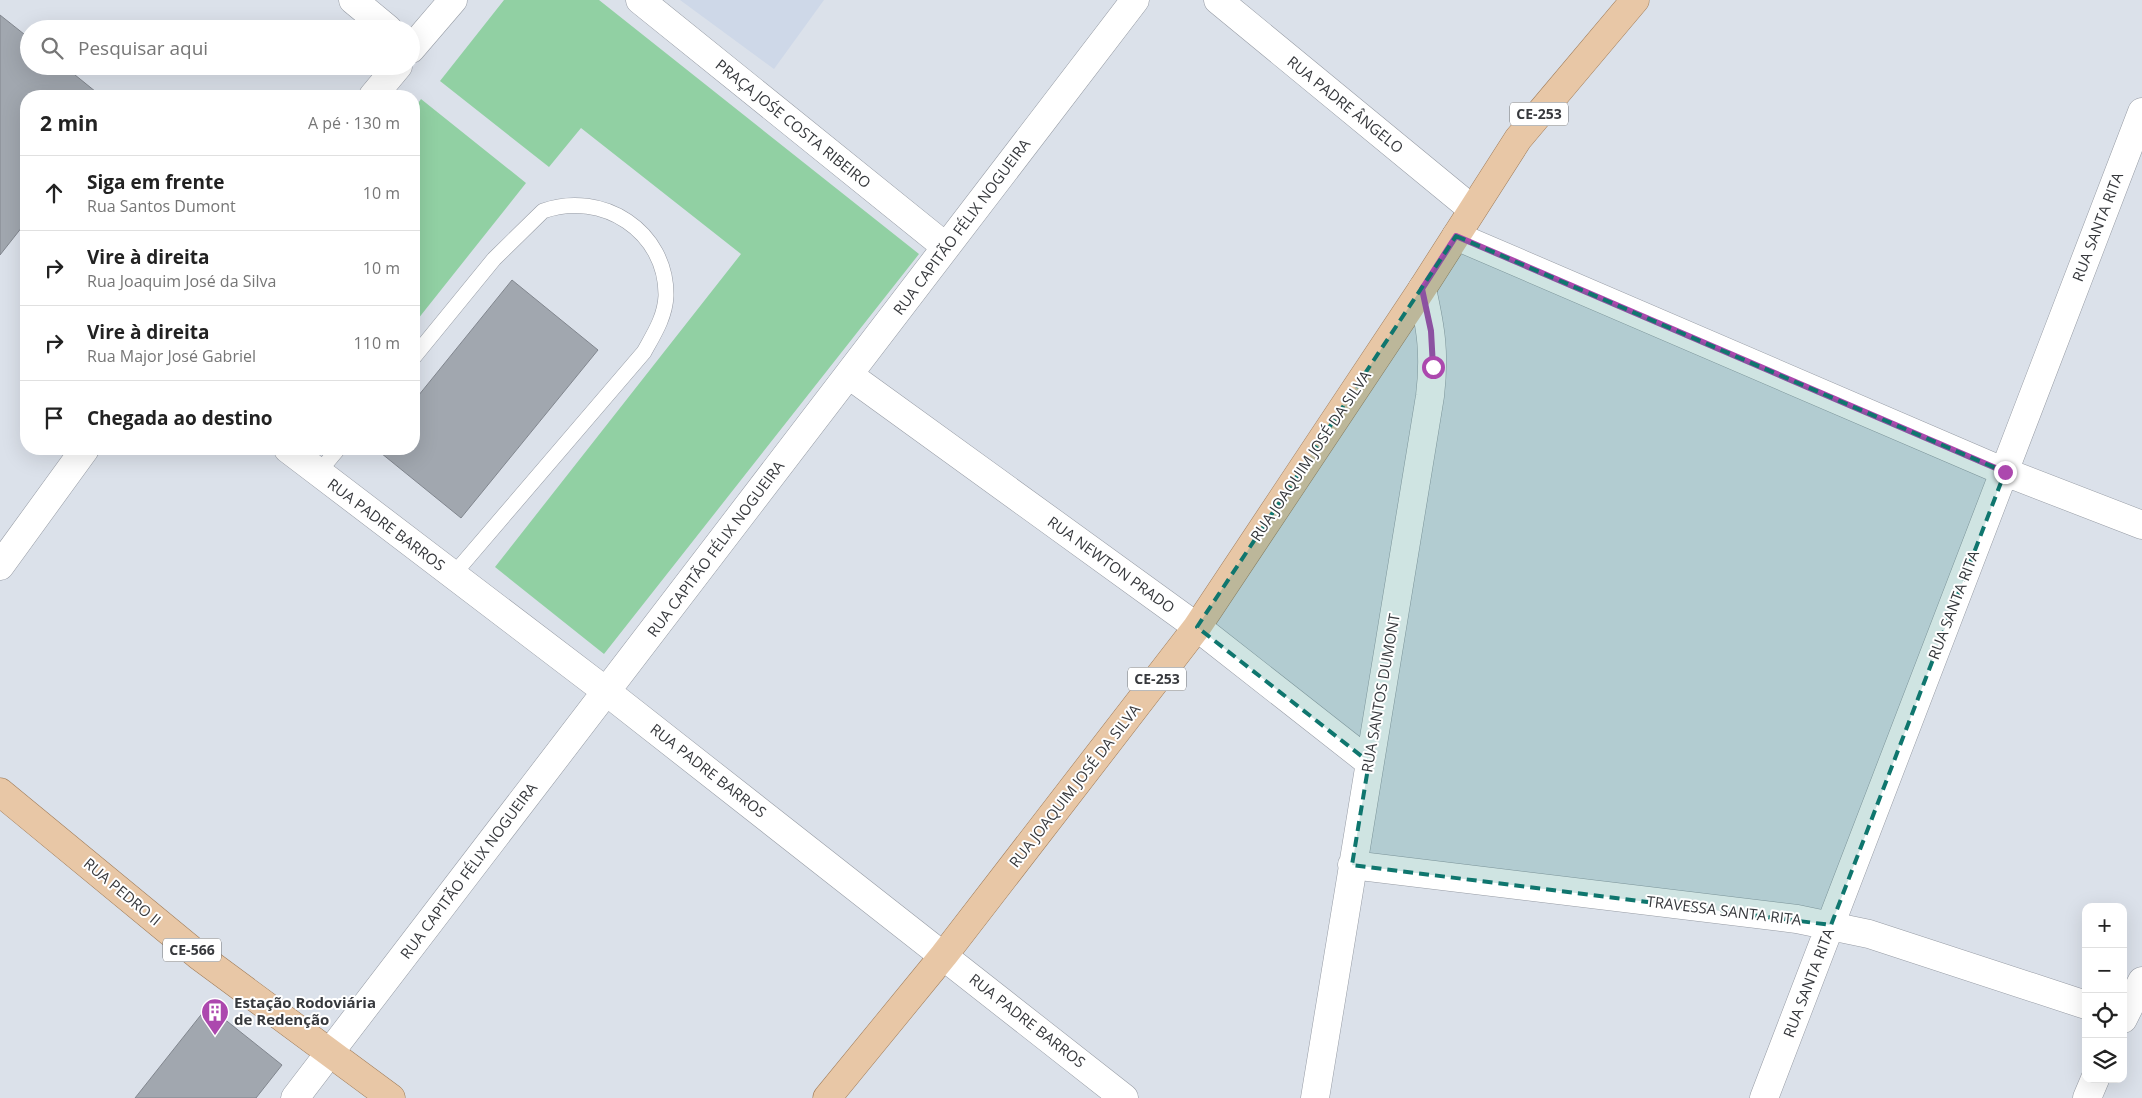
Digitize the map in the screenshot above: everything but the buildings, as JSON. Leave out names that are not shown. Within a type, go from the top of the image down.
[{"type":"main road","name":"CE-253","points":[[1456,236],[1518,139],[1635,0]]},
{"type":"main road","name":"RUA JOAQUIM JOSÉ DA SILVA","points":[[827,1098],[944,955],[1197,627],[1456,236]]},
{"type":"main road","name":"RUA PEDRO II","points":[[0,792],[199,956],[391,1098]]},
{"type":"street","points":[[353,0],[377,20]]},
{"type":"street","points":[[420,39],[453,0]]},
{"type":"street","name":"PRAÇA JOŚE COSTA RIBEIRO","points":[[640,0],[946,247]]},
{"type":"street","name":"RUA CAPITÃO FÉLIX NOGUEIRA","points":[[295,1098],[1136,0]]},
{"type":"street","name":"RUA PADRE ÂNGELO","points":[[1218,0],[1472,209]]},
{"type":"street","points":[[378,90],[390,75]]},
{"type":"street","name":"RUA SANTA RITA","points":[[1764,1098],[2142,112]]},
{"type":"street","points":[[1456,236],[2005,472],[2142,525]]},
{"type":"street","name":"RUA SANTOS DUMONT","points":[[1315,1098],[1369,762],[1410,524],[1433,367],[1431,331],[1422,289]]},
{"type":"street","name":"RUA NEWTON PRADO","points":[[848,375],[1197,627],[1369,762]]},
{"type":"street","points":[[0,566],[81,455]]},
{"type":"street","name":"RUA PADRE BARROS","points":[[296,455],[607,692],[1124,1098]]},
{"type":"street","name":"TRAVESSA SANTA RITA","points":[[1352,865],[1797,919],[1831,925],[1869,934],[2082,1004]]},
{"type":"street","points":[[2127,1010],[2142,980]]},
{"type":"street","points":[[2127,1019],[2142,1025]]},
{"type":"street","points":[[2086,1098],[2093,1083]]},
{"type":"lane","points":[[420,350],[494,259],[543,211],[550,208],[583,204],[609,210],[630,222],[655,251],[662,267],[666,295],[662,317],[644,352],[453,575]]},
{"type":"lane","points":[[318,473],[333,455]]},
{"type":"highlighted area","points":[[1456,236],[2005,472],[1831,925],[1352,865],[1369,762],[1197,627]]},
{"type":"shaded area","points":[[680,0],[824,0],[774,69]]},
{"type":"green space","points":[[504,0],[599,0],[919,254],[604,654],[495,567],[741,254],[581,128],[549,167],[440,81]]},
{"type":"green space","points":[[421,99],[526,183],[420,316]]},
{"type":"place","name":"Estação Rodoviária de Redenção","points":[[215,1036]]},
{"type":"route","points":[[1433,367],[1431,331],[1422,289],[1456,236],[2005,472]]}]
